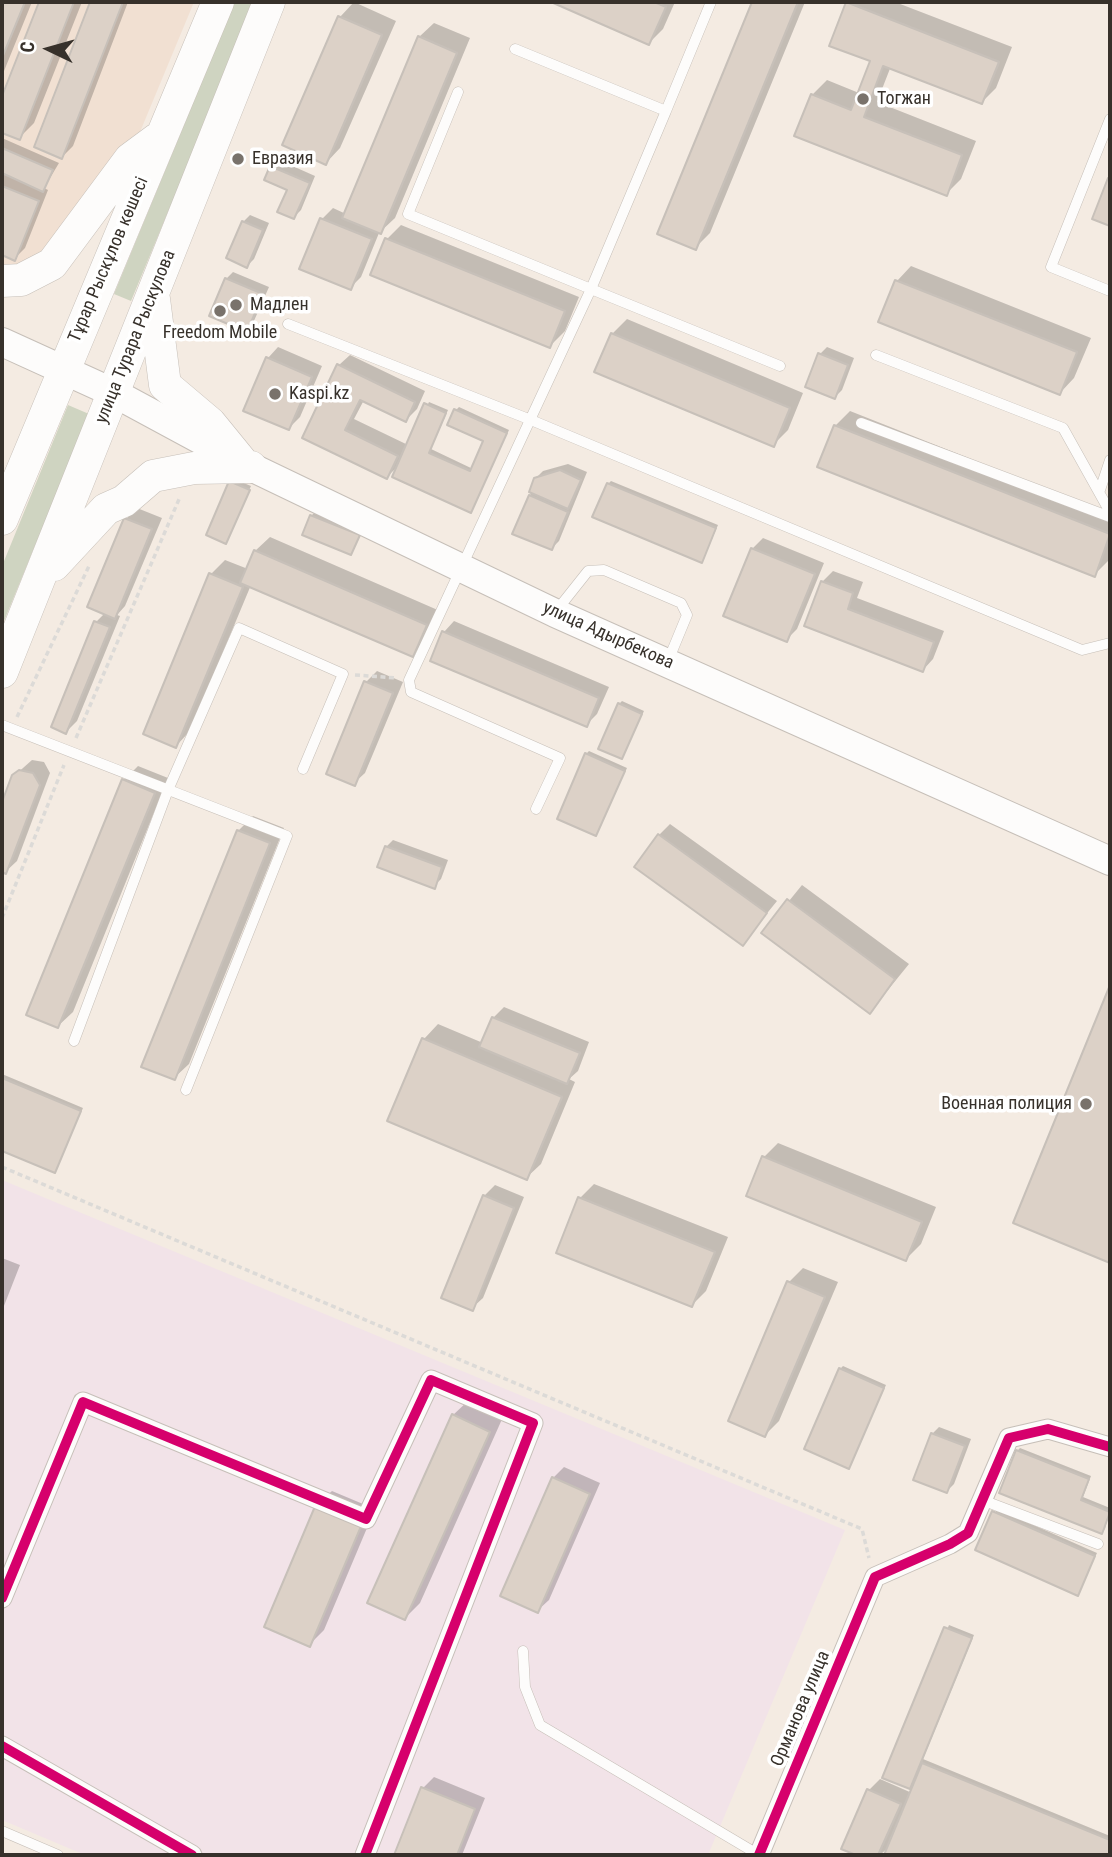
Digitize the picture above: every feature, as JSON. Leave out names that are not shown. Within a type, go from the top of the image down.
[{"type":"main road","name":"Тұрар Рыскұлов көшесі","points":[[2,519],[218,2]]},
{"type":"main road","name":"улица Турара Рыскулова","points":[[2,672],[270,2]]},
{"type":"main road","points":[[2,281],[21,280],[52,264],[130,159],[161,136]]},
{"type":"main road","points":[[153,293],[165,385],[210,423],[246,464]]},
{"type":"main road","name":"улица Адырбекова","points":[[2,342],[114,393],[246,464],[460,569],[1110,861]]},
{"type":"main road","points":[[37,585],[106,509],[124,501],[153,476],[194,468],[246,464]]},
{"type":"street","points":[[257,31],[283,2]]},
{"type":"street","points":[[2,1598],[83,1402],[366,1519],[431,1380],[533,1423],[365,1855]]},
{"type":"street","points":[[875,1577],[950,1544],[968,1533],[1009,1438],[1048,1429],[1110,1447]]},
{"type":"street","name":"Орманова улица","points":[[759,1855],[875,1577]]},
{"type":"street","points":[[2,1746],[192,1855]]},
{"type":"lane","points":[[536,809],[560,758],[411,692],[410,680],[591,289],[711,2]]},
{"type":"lane","points":[[515,49],[666,111]]},
{"type":"lane","points":[[458,92],[408,214],[780,366]]},
{"type":"lane","points":[[1110,119],[1106,144],[1051,267],[1110,291]]},
{"type":"lane","points":[[288,324],[531,420],[1082,650],[1110,643]]},
{"type":"lane","points":[[876,355],[1063,428],[1100,490],[1110,515]]},
{"type":"lane","points":[[861,423],[1110,515]]},
{"type":"lane","points":[[1100,490],[1110,460]]},
{"type":"lane","points":[[555,613],[588,571],[604,570],[681,603],[687,615],[667,663]]},
{"type":"lane","points":[[74,1041],[169,790],[239,628],[343,674],[303,769]]},
{"type":"lane","points":[[6,727],[287,836],[186,1090]]},
{"type":"lane","points":[[982,1500],[1098,1544]]},
{"type":"lane","points":[[523,1651],[525,1687],[540,1725],[759,1855]]},
{"type":"lane","points":[[2,1831],[58,1855]]},
{"type":"path","points":[[2,918],[70,751],[182,497],[170,498]]},
{"type":"path","points":[[6,727],[92,561]]},
{"type":"path","points":[[343,674],[410,680]]},
{"type":"path","points":[[2,1167],[862,1529],[875,1577]]},
{"type":"shaded area","points":[[2,2],[194,2],[135,144],[61,262],[2,292]]},
{"type":"shaded area","points":[[2,1180],[845,1530],[708,1855],[85,1855],[2,1820]]},
{"type":"green space","points":[[235,2],[255,2],[131,301],[114,294]]},
{"type":"green space","points":[[68,405],[89,414],[2,626],[2,566]]},
{"type":"building","points":[[2,2],[25,2],[2,58]]},
{"type":"building","points":[[39,2],[74,2],[20,140],[2,133],[2,96]]},
{"type":"building","points":[[90,2],[123,2],[62,159],[34,147]]},
{"type":"building","points":[[551,2],[654,2],[666,7],[649,45]]},
{"type":"building","points":[[752,2],[798,2],[696,250],[657,234]]},
{"type":"building","name":"Тогжан","points":[[846,2],[999,62],[982,104],[883,66],[864,117],[962,155],[947,196],[794,136],[811,94],[851,110],[870,61],[829,46]]},
{"type":"building","points":[[338,16],[382,35],[326,165],[282,145]]},
{"type":"building","points":[[418,36],[457,53],[381,234],[342,218]]},
{"type":"building","points":[[2,148],[53,170],[43,192],[2,173]]},
{"type":"building","points":[[270,166],[310,183],[294,219],[277,212],[287,190],[264,180]]},
{"type":"building","points":[[1108,178],[1110,179],[1110,226],[1092,219]]},
{"type":"building","points":[[2,186],[39,201],[15,261],[2,255]]},
{"type":"building","points":[[320,218],[372,239],[351,290],[299,269]]},
{"type":"building","points":[[242,221],[263,230],[247,268],[226,258]]},
{"type":"building","points":[[385,238],[565,311],[550,348],[370,275]]},
{"type":"building","name":"Мадлен","points":[[225,278],[263,294],[247,332],[209,316]]},
{"type":"building","points":[[895,280],[1077,352],[1060,395],[878,322]]},
{"type":"building","points":[[611,333],[790,408],[774,447],[594,372]]},
{"type":"building","points":[[818,353],[848,365],[835,399],[805,387]]},
{"type":"building","points":[[266,357],[312,377],[289,430],[243,411]]},
{"type":"building","points":[[337,364],[415,402],[406,422],[360,400],[345,430],[398,456],[387,479],[302,438]]},
{"type":"building","points":[[424,403],[446,413],[429,453],[470,471],[483,441],[447,425],[454,409],[507,433],[471,513],[392,477]]},
{"type":"building","points":[[834,425],[1110,534],[1095,577],[817,467]]},
{"type":"building","points":[[560,470],[581,480],[568,509],[529,492],[534,478]]},
{"type":"building","points":[[229,481],[250,490],[226,544],[206,535]]},
{"type":"building","points":[[607,483],[716,528],[702,563],[592,517]]},
{"type":"building","points":[[529,495],[568,512],[552,550],[512,534]]},
{"type":"building","points":[[310,515],[360,535],[351,555],[302,535]]},
{"type":"building","points":[[124,518],[152,529],[115,619],[87,607]]},
{"type":"building","points":[[751,548],[815,574],[787,642],[723,616]]},
{"type":"building","points":[[254,550],[427,625],[413,657],[240,583]]},
{"type":"building","points":[[209,573],[243,587],[176,748],[143,734]]},
{"type":"building","points":[[821,581],[853,593],[848,609],[934,642],[923,672],[804,626]]},
{"type":"building","points":[[94,621],[110,627],[66,734],[51,727]]},
{"type":"building","points":[[442,631],[599,698],[587,727],[430,661]]},
{"type":"building","points":[[364,681],[393,693],[355,786],[326,774]]},
{"type":"building","points":[[618,703],[642,714],[622,759],[598,749]]},
{"type":"building","points":[[585,753],[625,771],[596,836],[557,819]]},
{"type":"building","points":[[19,770],[33,773],[40,785],[6,874],[2,872],[2,802],[12,775]]},
{"type":"building","points":[[122,779],[155,793],[58,1028],[26,1015]]},
{"type":"building","points":[[237,830],[270,843],[175,1080],[141,1067]]},
{"type":"building","points":[[658,834],[767,913],[743,946],[634,867]]},
{"type":"building","points":[[385,846],[442,867],[435,889],[377,867]]},
{"type":"building","points":[[787,899],[895,979],[870,1014],[761,933]]},
{"type":"building","name":"Военная полиция","points":[[1110,985],[1110,1263],[1013,1223]]},
{"type":"building","points":[[492,1017],[580,1053],[567,1084],[479,1047]]},
{"type":"building","points":[[422,1038],[562,1097],[527,1180],[387,1121]]},
{"type":"building","points":[[2,1078],[81,1111],[55,1173],[2,1151]]},
{"type":"building","points":[[762,1156],[922,1222],[906,1261],[746,1196]]},
{"type":"building","points":[[483,1195],[514,1208],[473,1311],[441,1298]]},
{"type":"building","points":[[578,1197],[715,1252],[692,1307],[556,1253]]},
{"type":"building","points":[[787,1281],[825,1297],[765,1437],[728,1421]]},
{"type":"building","points":[[839,1368],[884,1388],[849,1469],[804,1449]]},
{"type":"building","points":[[452,1414],[490,1432],[405,1620],[367,1603]]},
{"type":"building","points":[[931,1433],[965,1446],[947,1493],[913,1480]]},
{"type":"building","points":[[1016,1450],[1089,1479],[1081,1500],[1110,1512],[1102,1534],[999,1493]]},
{"type":"building","points":[[552,1477],[590,1494],[538,1613],[500,1596]]},
{"type":"building","points":[[316,1504],[362,1524],[310,1647],[264,1627]]},
{"type":"building","points":[[992,1511],[1095,1556],[1078,1596],[975,1550]]},
{"type":"building","points":[[944,1627],[972,1638],[910,1789],[882,1778]]},
{"type":"building","points":[[922,1763],[1110,1840],[1110,1855],[884,1855]]},
{"type":"building","points":[[421,1787],[475,1809],[457,1855],[394,1855]]},
{"type":"building","points":[[867,1789],[901,1804],[878,1855],[856,1855],[841,1849]]},
{"type":"cycle path","points":[[2,1598],[83,1402],[366,1519],[431,1380],[533,1423],[365,1855]]},
{"type":"cycle path","points":[[759,1855],[875,1577],[950,1544],[968,1533],[1009,1438],[1048,1429],[1110,1447]]},
{"type":"cycle path","points":[[2,1746],[192,1855]]},
{"type":"place","name":"Тогжан","points":[[863,99]]},
{"type":"place","name":"Евразия","points":[[238,159]]},
{"type":"place","name":"Мадлен","points":[[236,305]]},
{"type":"place","name":"Freedom Mobile","points":[[220,311]]},
{"type":"place","name":"Kaspi.kz","points":[[275,394]]},
{"type":"place","name":"Военная полиция","points":[[1086,1104]]}]
